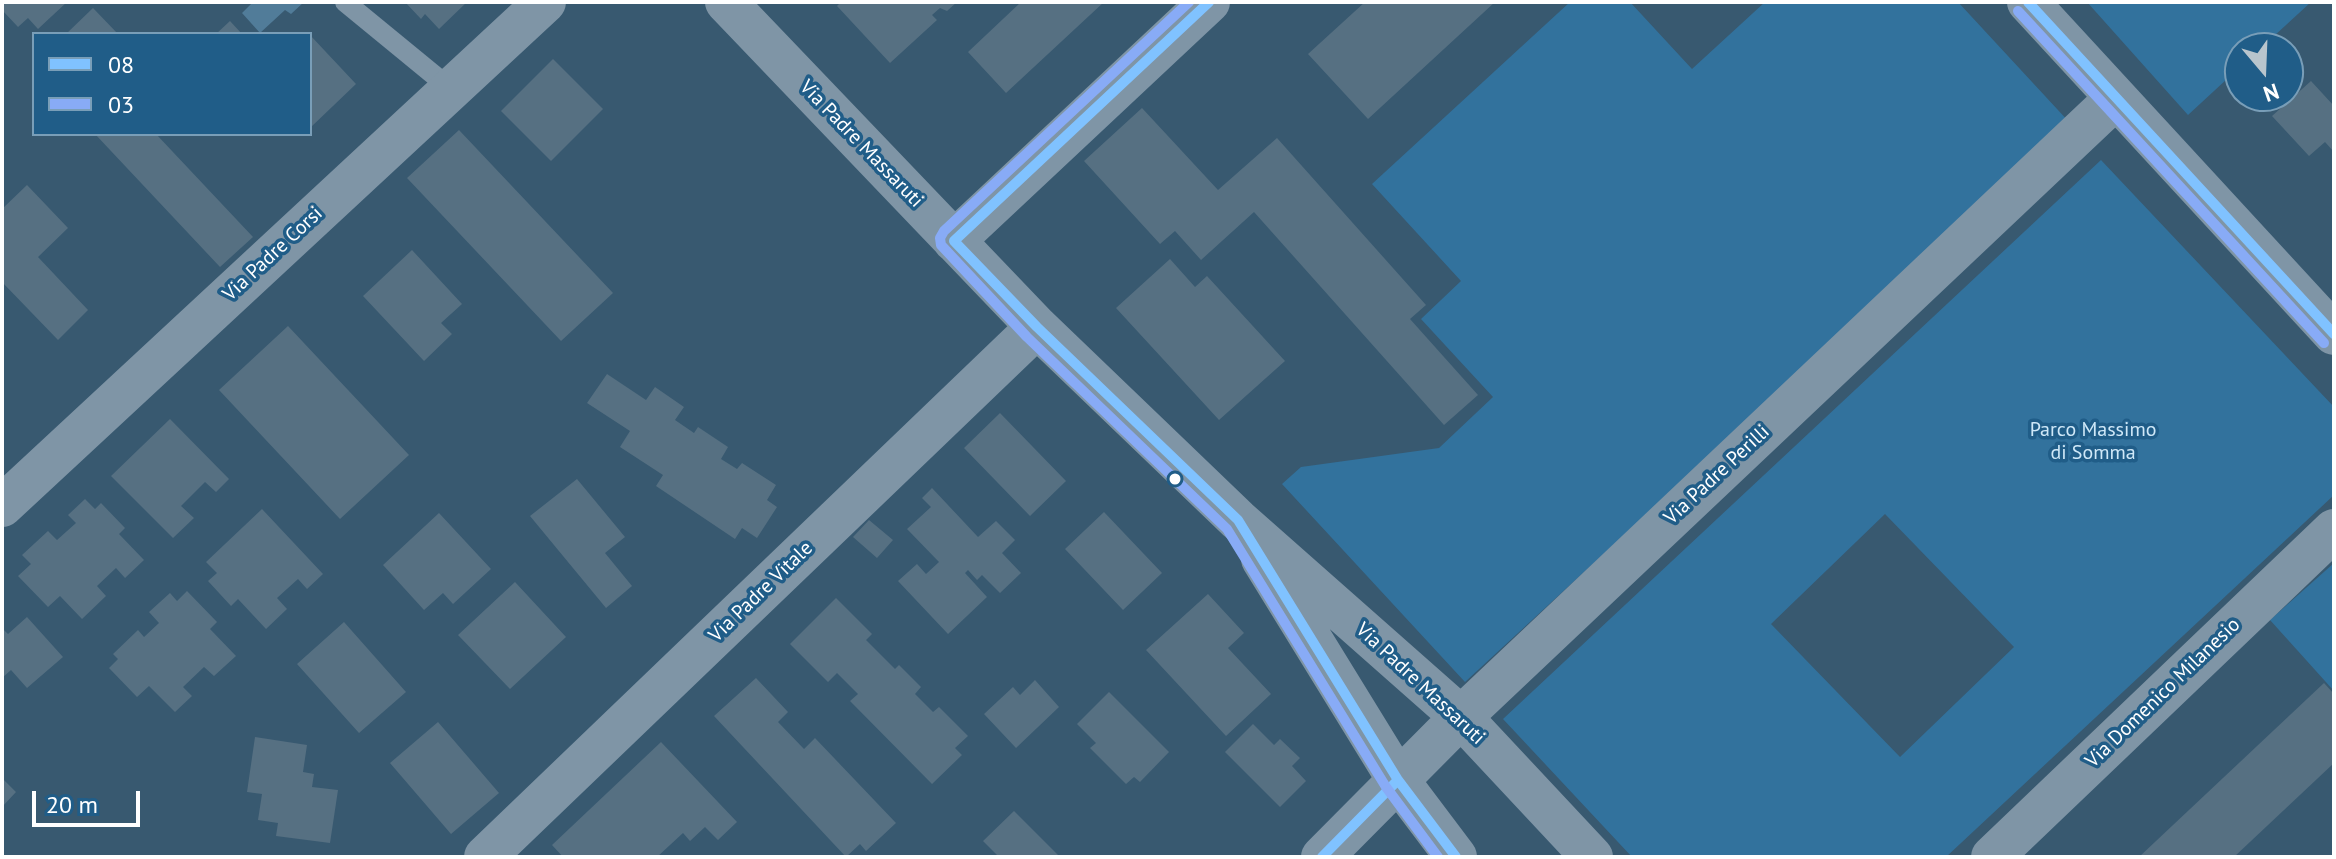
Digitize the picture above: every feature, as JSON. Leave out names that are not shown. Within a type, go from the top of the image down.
[{"type":"street","name":"Via Padre Corsi","points":[[2,506],[545,2]]},
{"type":"street","name":"Via Padre Massaruti","points":[[726,2],[1037,327],[1238,520],[1461,717],[1592,857]]},
{"type":"street","points":[[954,241],[1209,2]]},
{"type":"street","points":[[2028,2],[2334,334]]},
{"type":"street","name":"Via Padre Perilli","points":[[1322,857],[1461,717],[2116,98]]},
{"type":"street","name":"Via Padre Vitale","points":[[485,857],[1037,327]]},
{"type":"street","name":"Via Padre Massaruti","points":[[1238,520],[1398,780],[1456,857]]},
{"type":"street","name":"Via Domenico Milanesio","points":[[1992,857],[2334,530]]},
{"type":"lane","points":[[345,2],[451,89]]},
{"type":"green space","points":[[1570,2],[1630,2],[1692,69],[1765,2],[1958,2],[2070,123],[1465,682],[1282,484],[1301,467],[1439,448],[1493,397],[1421,319],[1461,281],[1372,184]]},
{"type":"green space","points":[[2087,2],[2311,2],[2278,32],[2224,32],[2224,82],[2188,115]]},
{"type":"green space","name":"Parco Massimo di Somma","points":[[2101,160],[2334,407],[2334,495],[1946,857],[1632,857],[1503,719]],"holes":[[[1885,514],[2014,647],[1900,757],[1771,624]]]},
{"type":"green space","points":[[2334,563],[2334,691],[2270,620]]},
{"type":"shaded area","points":[[253,2],[304,2],[291,14],[285,10],[261,32],[242,13]]},
{"type":"building","points":[[2,2],[67,2],[38,29],[28,18],[18,27],[2,10]]},
{"type":"building","points":[[405,2],[467,2],[439,29],[425,14],[421,19]]},
{"type":"building","points":[[841,2],[957,2],[947,11],[940,8],[932,15],[937,20],[890,63],[837,6]]},
{"type":"building","points":[[1021,2],[1104,2],[1006,93],[968,52]]},
{"type":"building","points":[[1365,2],[1495,2],[1368,119],[1308,54]]},
{"type":"building","points":[[93,8],[116,32],[68,32]]},
{"type":"building","points":[[230,21],[240,32],[218,32]]},
{"type":"building","points":[[312,37],[356,84],[312,126]]},
{"type":"building","points":[[553,59],[603,109],[551,161],[501,111]]},
{"type":"building","points":[[2311,81],[2334,106],[2334,152],[2325,142],[2309,156],[2272,116],[2276,112],[2304,112],[2304,87]]},
{"type":"building","points":[[1142,108],[1218,190],[1277,138],[1426,305],[1410,319],[1478,395],[1444,425],[1254,212],[1201,260],[1175,231],[1160,244],[1084,161]]},
{"type":"building","points":[[459,130],[613,293],[561,341],[407,178]]},
{"type":"building","points":[[97,136],[158,136],[253,237],[220,267]]},
{"type":"building","points":[[27,185],[68,228],[38,257],[88,310],[58,340],[2,282],[2,209]]},
{"type":"building","points":[[412,250],[462,304],[441,323],[452,334],[424,361],[363,296]]},
{"type":"building","points":[[1170,259],[1195,287],[1207,276],[1285,361],[1219,420],[1116,308]]},
{"type":"building","points":[[288,326],[409,455],[340,519],[219,390]]},
{"type":"building","points":[[607,374],[646,400],[655,387],[684,407],[675,420],[694,433],[698,427],[728,447],[721,459],[737,469],[742,463],[776,485],[767,500],[777,507],[757,538],[742,528],[735,539],[656,486],[663,475],[620,447],[630,431],[587,403]]},
{"type":"building","points":[[1000,413],[1066,481],[1030,516],[964,448]]},
{"type":"building","points":[[170,419],[229,479],[216,492],[205,482],[181,506],[194,518],[173,538],[111,476]]},
{"type":"building","points":[[577,479],[625,537],[605,553],[632,586],[606,608],[530,516]]},
{"type":"building","points":[[932,488],[978,537],[996,521],[1015,540],[1002,553],[1021,573],[1000,593],[982,575],[977,580],[968,570],[965,573],[987,597],[948,634],[898,581],[917,564],[926,574],[939,562],[907,529],[931,507],[922,498]]},
{"type":"building","points":[[85,499],[95,509],[101,503],[125,528],[119,534],[144,560],[125,578],[116,568],[97,586],[106,596],[82,619],[60,596],[48,607],[18,576],[31,564],[22,555],[48,531],[57,540],[76,523],[68,515]]},
{"type":"building","points":[[262,509],[323,574],[307,589],[298,579],[277,598],[287,609],[266,629],[238,599],[231,606],[208,581],[217,573],[206,562]]},
{"type":"building","points":[[1104,512],[1162,573],[1123,610],[1065,549]]},
{"type":"building","points":[[439,513],[491,569],[453,604],[443,593],[424,610],[383,565]]},
{"type":"building","points":[[869,520],[893,540],[877,558],[853,537]]},
{"type":"building","points":[[515,582],[566,637],[510,689],[458,635]]},
{"type":"building","points":[[187,591],[217,622],[210,629],[236,656],[214,676],[204,667],[183,687],[192,696],[175,712],[149,686],[137,697],[109,668],[118,659],[113,654],[138,630],[144,637],[159,623],[149,612],[170,593],[177,601]]},
{"type":"building","points":[[1208,594],[1244,633],[1228,648],[1271,694],[1226,736],[1146,650]]},
{"type":"building","points":[[836,598],[872,634],[866,640],[895,669],[899,665],[921,687],[915,694],[933,712],[939,707],[968,736],[955,748],[962,755],[932,784],[850,701],[858,694],[837,673],[828,682],[790,644]]},
{"type":"building","points":[[27,617],[63,657],[27,688],[11,670],[2,678],[2,628],[8,634]]},
{"type":"building","points":[[344,622],[406,692],[359,733],[297,664]]},
{"type":"building","points":[[756,678],[788,712],[778,722],[804,749],[815,738],[896,823],[866,851],[860,844],[846,857],[714,716]]},
{"type":"building","points":[[1035,680],[1059,707],[1016,748],[984,714],[1013,687],[1020,695]]},
{"type":"building","points":[[2324,683],[2334,694],[2334,763],[2234,857],[2139,857]]},
{"type":"building","points":[[1109,692],[1169,752],[1140,782],[1134,777],[1126,784],[1090,748],[1096,743],[1077,724]]},
{"type":"building","points":[[438,722],[499,793],[451,834],[390,763]]},
{"type":"building","points":[[1253,724],[1274,745],[1280,739],[1300,758],[1292,766],[1306,781],[1280,807],[1225,752]]},
{"type":"building","points":[[255,737],[307,745],[303,772],[314,774],[312,787],[338,790],[330,843],[276,836],[278,823],[258,820],[262,794],[247,792]]},
{"type":"building","points":[[661,742],[737,822],[718,840],[705,827],[690,841],[683,833],[657,857],[563,857],[552,845]]},
{"type":"building","points":[[2,778],[16,792],[2,807]]},
{"type":"building","points":[[1014,811],[1060,857],[999,857],[983,841]]},
{"type":"transit line","name":"03","points":[[1189,2],[944,231],[940,238],[941,245],[1027,337],[1227,529],[1386,787],[1438,857]]},
{"type":"transit line","name":"08","points":[[1209,2],[954,241],[1037,327],[1238,520],[1398,780],[1456,857]]},
{"type":"transit line","name":"08","points":[[2028,2],[2334,334]]},
{"type":"transit line","name":"03","points":[[2018,11],[2324,343]]},
{"type":"transit line","name":"08","points":[[1322,857],[1398,780]]}]
